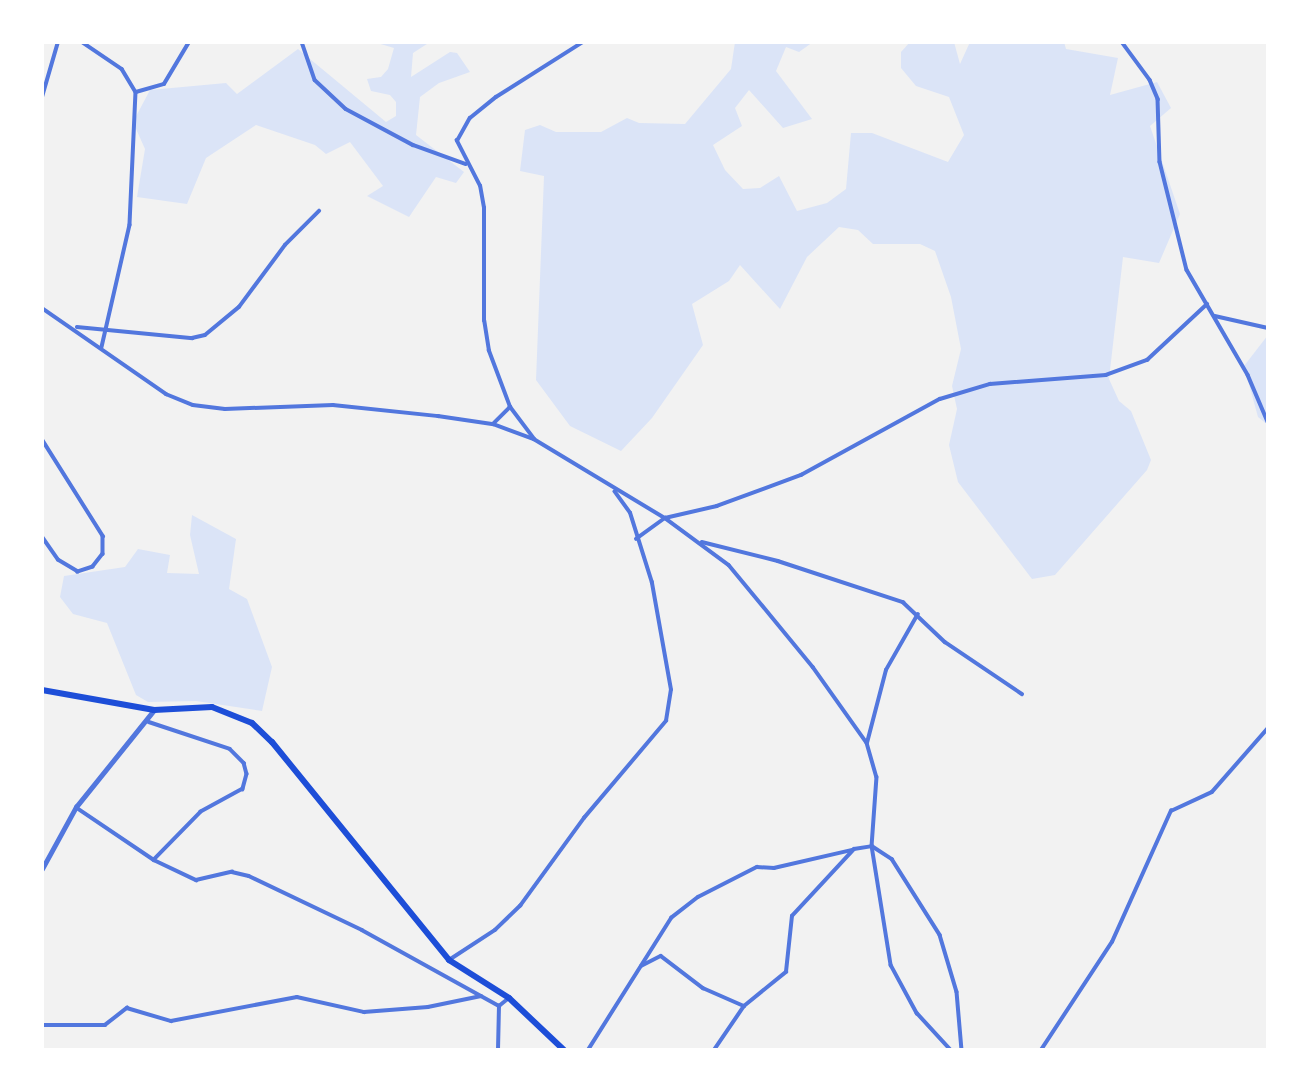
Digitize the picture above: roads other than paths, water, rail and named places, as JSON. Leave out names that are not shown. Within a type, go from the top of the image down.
[{"type":"highway","points":[[42,690],[154,710],[212,707],[252,723],[272,742],[449,960],[509,998],[564,1050]]},
{"type":"street","points":[[42,97],[58,42]]},
{"type":"street","points":[[82,42],[122,69],[136,92],[130,225],[103,331],[102,347]]},
{"type":"street","points":[[136,92],[164,84],[189,42]]},
{"type":"street","points":[[302,42],[315,80],[346,109],[412,145],[468,165]]},
{"type":"street","points":[[534,439],[510,407],[499,383],[484,321],[484,208],[457,141],[470,118],[496,96],[583,42]]},
{"type":"street","points":[[1122,42],[1150,80],[1158,99],[1160,162],[1188,270],[1248,375],[1268,422]]},
{"type":"street","points":[[74,327],[192,338],[205,335],[239,307],[285,245],[319,211]]},
{"type":"street","points":[[636,539],[666,518],[781,484],[940,399],[990,384],[1106,375],[1147,360],[1207,304]]},
{"type":"street","points":[[42,308],[74,327],[166,394],[193,405],[225,409],[333,405],[494,424],[534,439],[613,489],[666,518],[729,565],[867,743],[877,777],[872,846],[891,965],[917,1013],[951,1050]]},
{"type":"street","points":[[1215,316],[1268,328]]},
{"type":"street","points":[[494,424],[510,407]]},
{"type":"street","points":[[42,439],[103,536],[103,554],[93,567],[78,572],[58,560],[42,537]]},
{"type":"street","points":[[449,960],[495,930],[520,906],[584,818],[666,721],[671,690],[652,583],[630,513],[613,489]]},
{"type":"street","points":[[700,542],[880,592],[918,614],[945,642],[1022,694]]},
{"type":"street","points":[[867,743],[886,670],[918,614]]},
{"type":"street","points":[[42,869],[76,807],[149,722],[154,710]]},
{"type":"street","points":[[149,722],[230,749],[244,763],[247,774],[243,789],[201,812],[154,860]]},
{"type":"street","points":[[1041,1050],[1112,942],[1171,811],[1184,801],[1212,792],[1268,728]]},
{"type":"street","points":[[76,807],[154,860],[196,880],[232,872],[249,876],[483,995],[499,1006]]},
{"type":"street","points":[[588,1050],[671,918],[698,897],[757,867],[774,868],[872,846],[892,859],[940,935],[957,992],[962,1050]]},
{"type":"street","points":[[714,1050],[744,1006],[786,972],[792,916],[854,849]]},
{"type":"street","points":[[640,967],[661,956],[703,988],[744,1006]]},
{"type":"street","points":[[42,1025],[105,1025],[127,1008],[171,1021],[297,997],[364,1012],[428,1007],[483,995]]},
{"type":"street","points":[[499,1006],[509,998]]},
{"type":"street","points":[[498,1050],[499,1006]]}]
